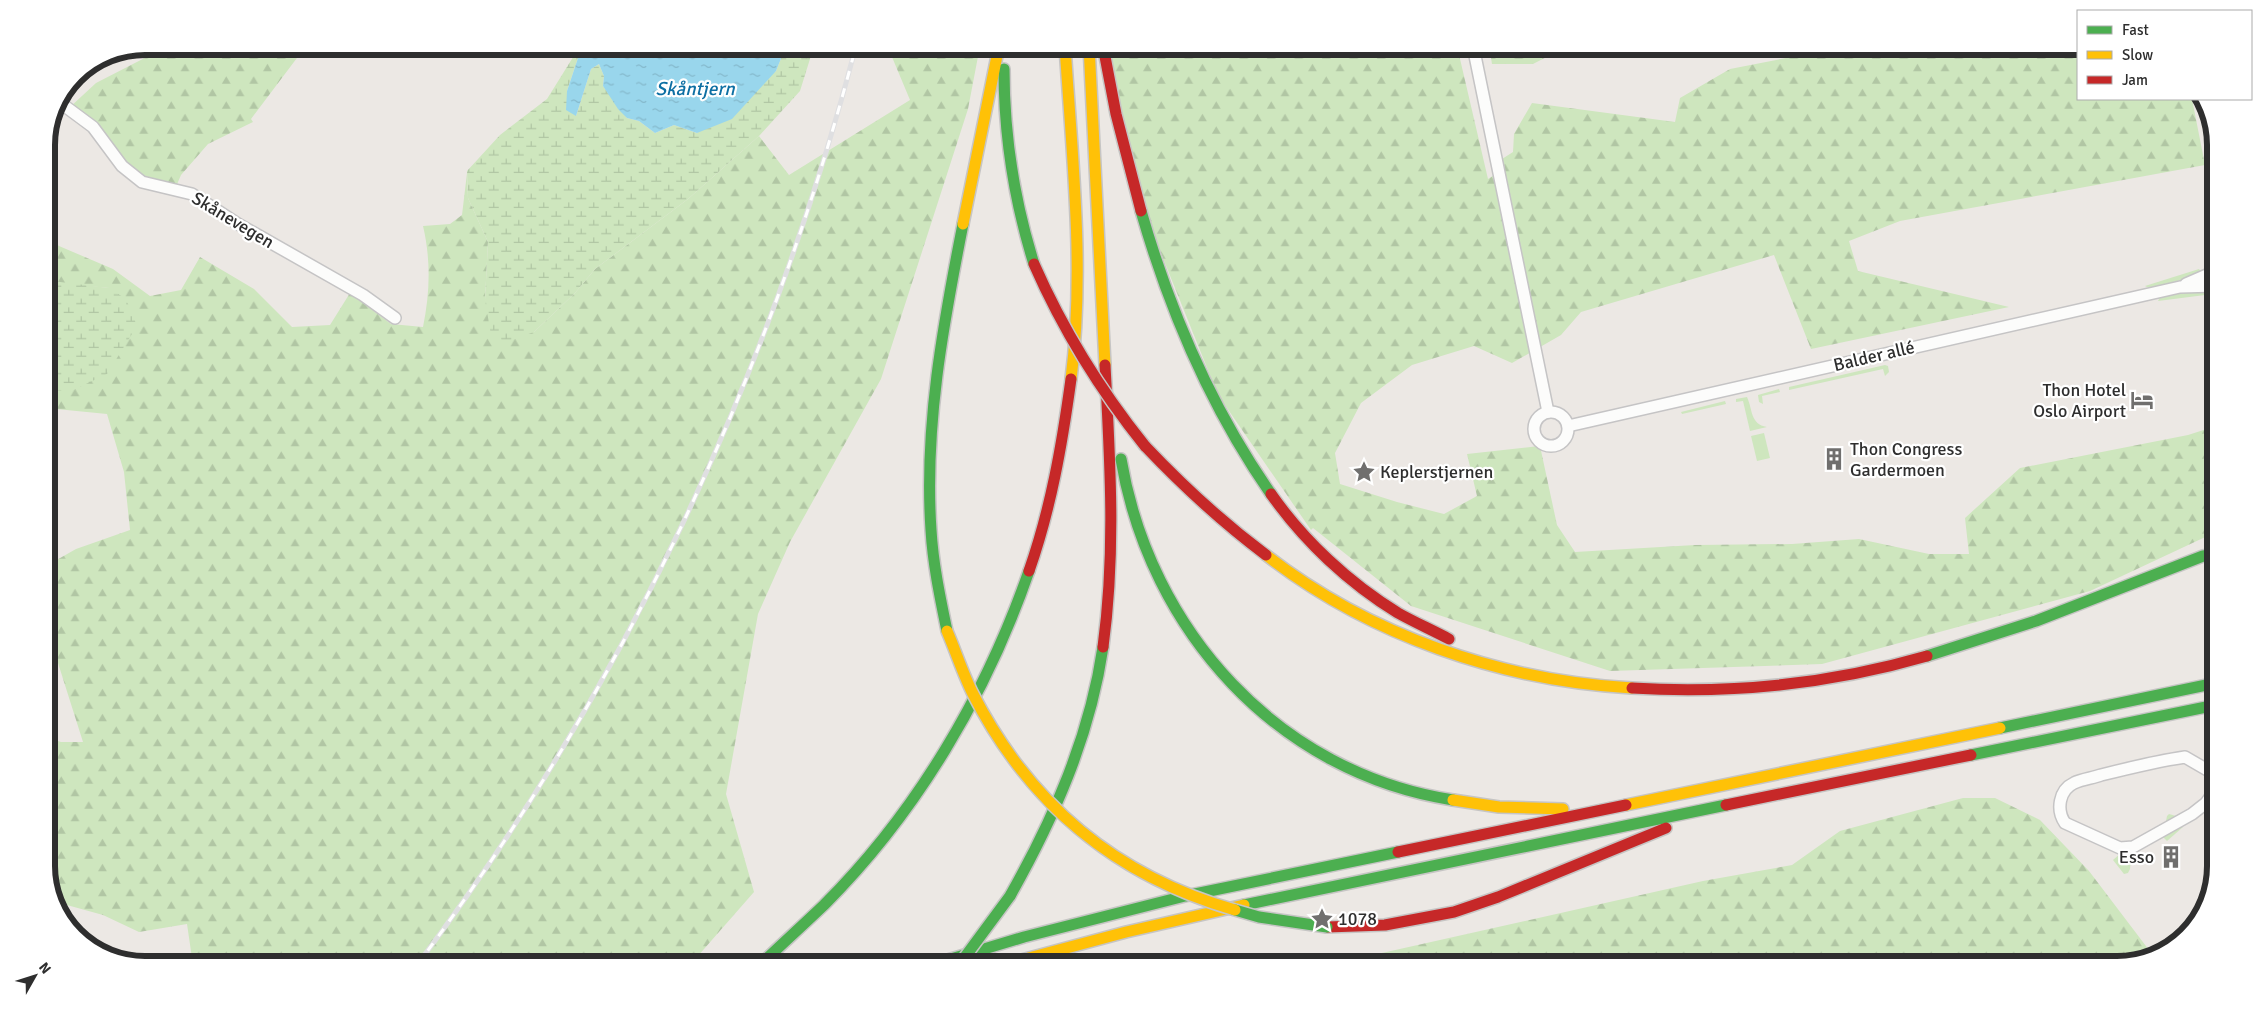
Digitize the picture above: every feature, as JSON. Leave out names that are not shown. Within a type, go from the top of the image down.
[{"type":"highway","points":[[997,55],[944,324],[931,419],[928,489],[930,528],[937,583],[947,631],[977,705],[1010,757],[1045,799],[1090,840],[1144,875],[1200,901],[1264,918],[1327,926],[1400,923],[1466,908],[1724,806]]},
{"type":"highway","points":[[1006,55],[1004,111],[1008,160],[1019,216],[1034,264],[1057,318],[1109,401],[1145,446],[1188,491],[1245,540],[1300,579],[1345,606],[1414,639],[1464,657],[1537,676],[1600,684],[1660,689],[1723,688],[1795,682],[1864,672],[1922,658],[1978,640],[2207,554]]},
{"type":"highway","points":[[770,956],[820,909],[863,862],[936,766],[957,733],[988,674],[1027,580],[1046,520],[1058,465],[1065,428],[1073,362],[1076,263],[1066,55]]},
{"type":"highway","points":[[967,956],[1010,896],[1042,839],[1061,796],[1086,728],[1101,668],[1112,568],[1112,503],[1089,55]]},
{"type":"highway","points":[[1105,55],[1126,161],[1159,268],[1200,374],[1244,455],[1278,505],[1308,539],[1352,579],[1391,607],[1439,634],[1491,656],[1523,666],[1600,684]]},
{"type":"highway","points":[[1106,366],[1115,398],[1124,477],[1146,552],[1167,597],[1194,640],[1226,680],[1257,709],[1283,730],[1324,756],[1368,777],[1414,793],[1484,806],[1556,809],[1613,806]]},
{"type":"highway","points":[[2203,556],[2207,555]]},
{"type":"highway","points":[[962,956],[1033,935],[1186,896],[1613,806],[2207,686]]},
{"type":"highway","points":[[1036,956],[1117,934],[1212,912],[2207,707]]},
{"type":"street","points":[[1475,55],[1548,412]]},
{"type":"street","name":"Skånevegen","points":[[64,106],[93,127],[122,166],[142,182],[192,194],[245,229],[363,295],[395,318]]},
{"type":"street","name":"Balder allé","points":[[1568,426],[2180,287],[2207,275]]},
{"type":"street","name":"Balder allé","points":[[2180,287],[2207,286]]},
{"type":"street","points":[[1548,412],[1564,417],[1568,426],[1566,438],[1558,445],[1546,446],[1534,434],[1534,426],[1538,417],[1548,412]]},
{"type":"street","points":[[2207,770],[2186,757],[2120,770],[2074,783],[2064,792],[2060,801],[2060,816],[2066,822],[2120,848],[2133,846],[2192,814],[2207,802]]},
{"type":"green space","points":[[150,55],[299,55],[251,119],[253,122],[208,144],[181,175],[175,189],[129,174],[69,108],[96,83]]},
{"type":"green space","points":[[574,55],[579,55],[567,91],[576,116],[591,69],[599,64],[604,76],[603,86],[627,118],[639,121],[655,133],[674,125],[697,133],[776,71],[782,55],[811,55],[800,91],[759,136],[688,199],[595,269],[575,293],[534,332],[506,342],[491,335],[485,300],[488,242],[468,198],[467,171],[500,135],[547,99]]},
{"type":"green space","points":[[893,55],[978,55],[968,109],[881,379],[790,542],[758,614],[726,794],[754,892],[698,956],[192,956],[187,924],[139,932],[103,915],[63,904],[55,872],[55,740],[61,742],[83,742],[55,653],[55,561],[76,549],[130,530],[124,472],[107,414],[55,409],[55,391],[71,391],[109,288],[55,283],[55,243],[113,269],[150,296],[181,290],[200,257],[254,289],[292,327],[330,325],[350,293],[391,324],[423,327],[429,276],[423,226],[450,224],[462,215],[467,173],[468,198],[488,242],[485,300],[534,332],[575,293],[595,269],[688,199],[759,136],[789,175],[910,100]]},
{"type":"green space","points":[[1109,55],[1459,55],[1488,179],[1505,168],[1502,159],[1513,152],[1514,134],[1532,103],[1675,122],[1680,98],[1730,69],[1801,55],[2077,55],[2077,100],[2192,100],[2205,165],[1900,221],[1849,241],[1858,271],[2009,307],[1811,349],[1774,255],[1581,312],[1561,335],[1512,363],[1474,346],[1412,365],[1361,403],[1335,453],[1340,484],[1444,514],[1477,496],[1467,454],[1540,446],[1557,525],[1575,552],[1695,545],[1792,544],[1859,539],[1929,554],[1969,554],[1965,518],[2020,468],[2188,435],[2207,429],[2207,536],[2090,591],[1822,664],[1610,671],[1411,606],[1313,528],[1311,530],[1218,395],[1146,216]]},
{"type":"green space","points":[[1490,55],[1550,55],[1533,64],[1492,64]]},
{"type":"green space","points":[[2199,269],[2201,272],[2181,280],[2149,288],[2145,286]]},
{"type":"green space","points":[[55,281],[109,288],[126,299],[137,326],[107,374],[71,391],[55,391]]},
{"type":"green space","points":[[2205,291],[2205,295],[2158,301],[2160,297]]},
{"type":"green space","points":[[1885,365],[1888,366],[1889,372],[1885,376],[1883,369],[1789,390],[1789,387]]},
{"type":"green space","points":[[1779,389],[1780,392],[1762,396],[1763,404],[1759,402],[1758,395]]},
{"type":"green space","points":[[1747,397],[1755,420],[1767,427],[1750,431],[1743,401],[1736,402],[1736,399]]},
{"type":"green space","points":[[1725,401],[1726,404],[1682,414],[1681,412]]},
{"type":"green space","points":[[1764,433],[1770,458],[1757,461],[1751,436]]},
{"type":"green space","points":[[1963,798],[1995,798],[2040,820],[2089,871],[2149,950],[2117,956],[1368,956],[1703,881],[1792,865],[1840,831]]},
{"type":"green space","points":[[2169,814],[2176,816],[2183,827],[2167,841],[2163,837]]},
{"type":"green space","points":[[2129,846],[2132,848],[2130,869],[2128,873],[2124,874],[2113,860]]},
{"type":"water","name":"Skåntjern","points":[[579,55],[782,55],[776,71],[732,119],[697,133],[674,125],[655,133],[639,121],[627,118],[618,109],[603,86],[604,76],[599,64],[591,69],[576,116],[566,110],[567,91]]},
{"type":"railway","points":[[423,956],[491,861],[560,753],[623,641],[681,527],[733,410],[780,290],[821,169],[853,55]]},
{"type":"traffic: fast","points":[[1004,69],[1008,143],[1021,216],[1034,264]]},
{"type":"traffic: fast","points":[[1141,211],[1165,286],[1194,358],[1229,428],[1271,494]]},
{"type":"traffic: fast","points":[[947,631],[932,543],[930,453],[942,338],[963,224]]},
{"type":"traffic: fast","points":[[1121,459],[1136,522],[1160,581],[1193,635],[1232,684],[1279,726],[1331,760],[1390,785],[1453,800]]},
{"type":"traffic: fast","points":[[1927,656],[2036,621],[2207,555]]},
{"type":"traffic: fast","points":[[770,956],[824,905],[858,869],[918,791],[970,707],[1012,617],[1029,571]]},
{"type":"traffic: fast","points":[[1010,896],[1041,837],[1068,776],[1089,712],[1103,647]]},
{"type":"traffic: fast","points":[[2000,728],[2207,685]]},
{"type":"traffic: fast","points":[[1971,755],[2207,707]]},
{"type":"traffic: fast","points":[[1244,905],[1726,805]]},
{"type":"traffic: fast","points":[[961,956],[1024,937],[1185,896],[1398,852]]},
{"type":"traffic: fast","points":[[966,956],[1010,896]]},
{"type":"traffic: fast","points":[[1235,910],[1259,917],[1327,927]]},
{"type":"traffic: slow","points":[[963,224],[997,55]]},
{"type":"traffic: slow","points":[[1066,55],[1074,171],[1077,255],[1075,338],[1071,379]]},
{"type":"traffic: slow","points":[[1089,55],[1105,365]]},
{"type":"traffic: slow","points":[[1266,555],[1348,609],[1439,649],[1486,664],[1534,676],[1583,684],[1632,688]]},
{"type":"traffic: slow","points":[[947,631],[969,686],[996,734],[1021,770],[1050,802],[1081,831],[1115,856],[1152,878],[1192,896],[1235,910]]},
{"type":"traffic: slow","points":[[1626,805],[2000,728]]},
{"type":"traffic: slow","points":[[1453,800],[1499,807],[1563,809]]},
{"type":"traffic: slow","points":[[1037,956],[1126,932],[1244,905]]},
{"type":"traffic: jam","points":[[1105,55],[1116,114],[1141,211]]},
{"type":"traffic: jam","points":[[1034,264],[1057,312],[1084,359],[1128,425],[1145,446]]},
{"type":"traffic: jam","points":[[1103,647],[1110,576],[1111,541],[1105,365]]},
{"type":"traffic: jam","points":[[1029,571],[1044,524],[1055,476],[1071,379]]},
{"type":"traffic: jam","points":[[1145,446],[1203,503],[1266,555]]},
{"type":"traffic: jam","points":[[1271,494],[1298,528],[1345,575],[1398,613],[1449,639]]},
{"type":"traffic: jam","points":[[1632,688],[1706,689],[1781,685],[1854,674],[1927,656]]},
{"type":"traffic: jam","points":[[1726,805],[1971,755]]},
{"type":"traffic: jam","points":[[1398,852],[1626,805]]},
{"type":"traffic: jam","points":[[1327,927],[1385,925],[1454,912],[1498,897],[1666,828]]},
{"type":"place","name":"Thon Hotel Oslo Airport","points":[[2142,400]]},
{"type":"place","name":"Thon Congress Gardermoen","points":[[1834,459]]},
{"type":"place","name":"Keplerstjernen","points":[[1364,472]]},
{"type":"place","name":"Esso","points":[[2171,857]]},
{"type":"place","name":"1078","points":[[1322,919]]}]
